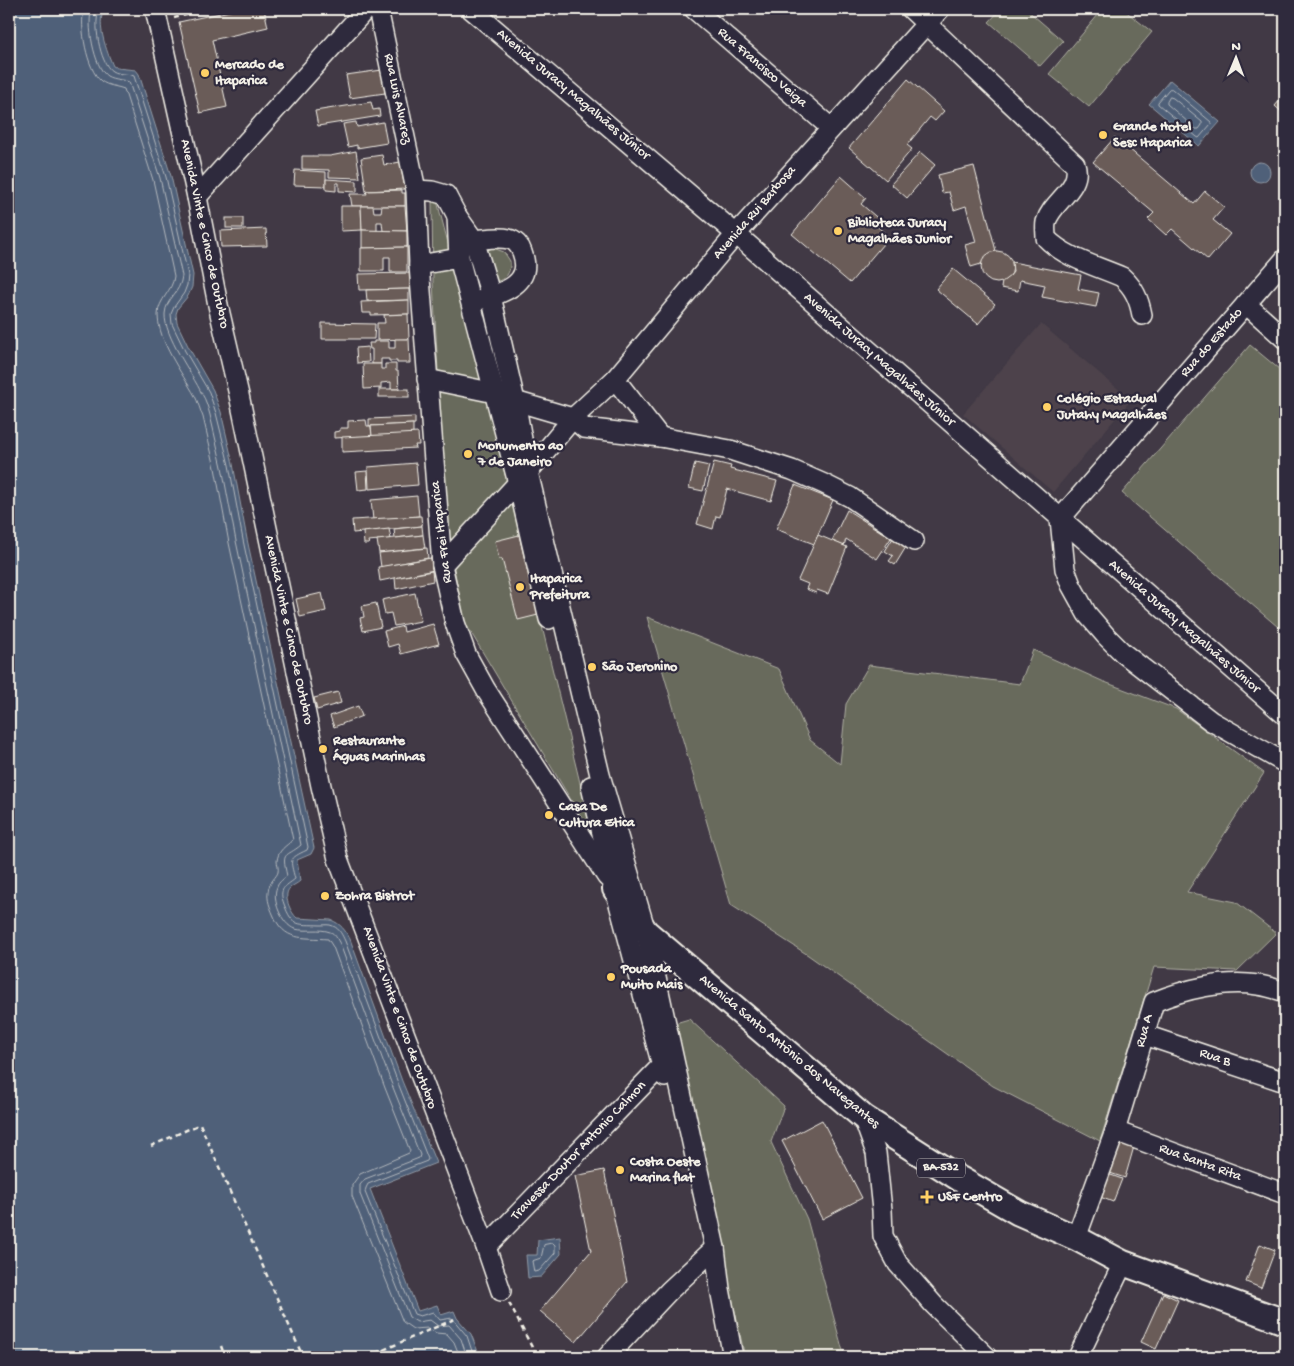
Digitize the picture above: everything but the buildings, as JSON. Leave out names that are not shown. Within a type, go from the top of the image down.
[{"type":"main road","name":"Avenida Santo Antônio dos Navegantes","points":[[615,889],[646,932],[863,1117],[968,1184],[1019,1213],[1076,1238],[1122,1263],[1285,1322]]},
{"type":"street","points":[[196,197],[366,9]]},
{"type":"street","name":"Rua Luis Alvarez","points":[[378,9],[416,190]]},
{"type":"street","name":"Avenida Juracy Magalhães Júnior","points":[[470,9],[736,234],[1285,714]]},
{"type":"street","name":"Rua Francisco Veiga","points":[[694,9],[831,128]]},
{"type":"street","points":[[911,9],[1076,164],[1075,179],[1071,187],[1046,222],[1046,238],[1064,252],[1122,277],[1139,301],[1142,315]]},
{"type":"street","name":"Avenida Rui Barbosa","points":[[442,565],[523,477],[572,418],[615,379],[736,234],[940,9]]},
{"type":"street","name":"Avenida Vinte e Cinco de Outubro","points":[[156,15],[338,859],[501,1290]]},
{"type":"street","name":"BA-532","points":[[416,190],[432,191],[446,195],[457,216],[471,302],[494,393],[523,477],[594,776],[615,889]]},
{"type":"street","name":"Rua Frei Itaparica","points":[[416,190],[418,265],[442,565],[455,623],[466,654],[486,690],[615,889]]},
{"type":"street","points":[[418,265],[463,247],[508,238],[517,244],[523,254],[525,265],[518,282],[513,287],[471,302]]},
{"type":"street","name":"BA-532","points":[[463,247],[491,296],[515,401],[523,477]]},
{"type":"street","name":"Rua do Estado","points":[[1060,519],[1285,259]]},
{"type":"street","points":[[1246,304],[1285,338]]},
{"type":"street","points":[[427,379],[494,393],[572,418],[584,428],[660,436],[730,450],[792,470],[850,497],[914,541]]},
{"type":"street","points":[[615,379],[660,436]]},
{"type":"street","points":[[1060,519],[1065,569],[1071,585],[1087,614],[1106,636],[1123,653],[1211,721],[1285,763]]},
{"type":"street","name":"BA-532","points":[[594,776],[646,932]]},
{"type":"street","points":[[615,889],[668,1060]]},
{"type":"street","points":[[646,932],[668,1060],[710,1252],[720,1289],[733,1357]]},
{"type":"street","name":"Rua A","points":[[1076,1238],[1115,1132],[1154,1002],[1193,989],[1248,984],[1261,985],[1285,992]]},
{"type":"street","name":"Rua B","points":[[1145,1035],[1285,1082]]},
{"type":"street","name":"Travessa Doutor Antonio Calmon","points":[[486,1247],[668,1060]]},
{"type":"street","points":[[863,1117],[876,1153],[883,1236],[890,1250],[898,1264],[928,1298],[987,1357]]},
{"type":"street","name":"Rua Santa Rita","points":[[1115,1132],[1285,1194]]},
{"type":"street","points":[[607,1357],[669,1291],[710,1252]]},
{"type":"street","points":[[1078,1357],[1122,1263]]},
{"type":"path","points":[[156,15],[209,9]]},
{"type":"path","points":[[151,1146],[200,1124],[303,1357]]},
{"type":"path","points":[[501,1290],[537,1357]]},
{"type":"path","points":[[367,1357],[458,1318]]},
{"type":"path","points":[[221,1346],[225,1357]]},
{"type":"shaded area","name":"Colégio Estadual Jutahy Magalhães","points":[[1041,324],[1131,400],[1053,492],[963,414]]},
{"type":"green space","points":[[1001,9],[1026,9],[1063,41],[1040,66],[989,22]]},
{"type":"green space","points":[[1103,9],[1123,9],[1152,32],[1089,107],[1049,74]]},
{"type":"green space","points":[[432,201],[437,201],[458,281],[590,824],[586,825],[464,621],[447,531],[433,282]]},
{"type":"green space","points":[[493,248],[504,252],[510,261],[510,269],[505,278],[494,282],[487,250]]},
{"type":"green space","points":[[1250,345],[1285,374],[1285,633],[1122,493]]},
{"type":"green space","points":[[647,617],[779,669],[810,740],[840,764],[846,704],[869,665],[1020,684],[1033,650],[1102,681],[1176,709],[1264,773],[1187,892],[1236,902],[1276,933],[1237,971],[1154,967],[1100,1141],[993,1086],[808,955],[731,905]]},
{"type":"green space","points":[[689,1019],[784,1106],[771,1142],[807,1219],[846,1357],[745,1357],[672,1024]]},
{"type":"water","points":[[9,9],[111,9],[104,10],[101,23],[103,38],[113,66],[136,70],[139,74],[171,176],[193,275],[192,287],[176,314],[177,323],[213,390],[221,412],[314,848],[311,854],[297,860],[300,881],[288,891],[288,904],[297,918],[331,920],[342,928],[350,939],[402,1081],[436,1163],[370,1189],[418,1311],[437,1305],[441,1315],[454,1311],[457,1318],[471,1334],[480,1357],[9,1357]]},
{"type":"water","points":[[1170,80],[1220,122],[1199,146],[1149,104]]},
{"type":"water","points":[[1260,162],[1267,165],[1270,172],[1267,179],[1260,182],[1253,179],[1250,172],[1253,165]]},
{"type":"water","points":[[560,1237],[561,1254],[541,1277],[528,1278],[526,1255],[537,1255],[538,1240]]},
{"type":"place","name":"Mercado de Itaparica","points":[[205,73]]},
{"type":"place","name":"Grande Hotel Sesc Itaparica","points":[[1103,135]]},
{"type":"place","name":"Biblioteca Juracy Magalhães Junior","points":[[838,231]]},
{"type":"place","name":"Colégio Estadual Jutahy Magalhães","points":[[1047,407]]},
{"type":"place","name":"Monumento ao 7 de Janeiro","points":[[468,454]]},
{"type":"place","name":"Itaparica Prefeitura","points":[[520,587]]},
{"type":"place","name":"São Jeronino","points":[[592,667]]},
{"type":"place","name":"Restaurante Águas Marinhas","points":[[323,749]]},
{"type":"place","name":"Casa De Cultura Etica","points":[[549,815]]},
{"type":"place","name":"Zohra Bistrot","points":[[325,896]]},
{"type":"place","name":"Pousada Muito Mais","points":[[611,977]]},
{"type":"place","name":"Costa Oeste Marina flat","points":[[620,1170]]},
{"type":"place","name":"USF Centro","points":[[927,1197]]}]
